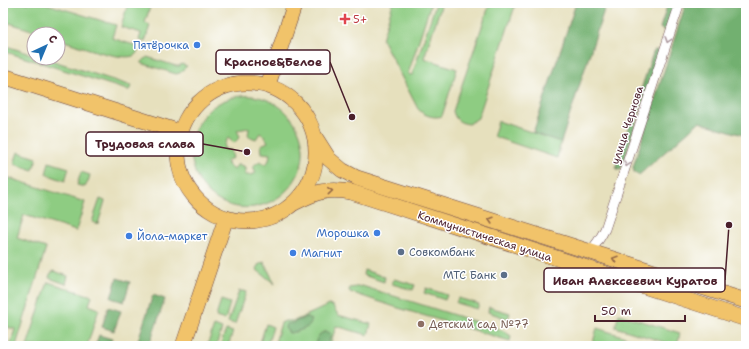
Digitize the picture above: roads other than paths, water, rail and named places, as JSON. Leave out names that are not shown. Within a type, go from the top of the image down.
[{"type":"main road","points":[[268,85],[295,3]]},
{"type":"main road","points":[[3,76],[180,132]]},
{"type":"main road","points":[[244,82],[268,85],[280,90],[299,105],[312,126],[317,149],[313,173],[302,194],[284,211],[262,220],[250,221],[226,218],[205,207],[196,199],[183,179],[179,167],[178,156],[180,132],[191,110],[215,90],[232,84],[244,82]]},
{"type":"main road","name":"Коммунистическая улица","points":[[315,138],[329,159],[342,170],[356,178],[746,301]]},
{"type":"main road","name":"Коммунистическая улица","points":[[294,203],[312,194],[327,190],[351,192],[746,319]]},
{"type":"main road","points":[[184,346],[226,218]]},
{"type":"street","name":"улица Чернова","points":[[590,251],[600,239],[608,223],[680,3]]},
{"type":"place","name":"5+","points":[[345,19]]},
{"type":"place","name":"Пятёрочка","points":[[197,45]]},
{"type":"place","name":"Красное&Белое","points":[[352,117]]},
{"type":"place","name":"Трудовая слава","points":[[247,152]]},
{"type":"place","name":"Иван Алексеевич Куратов","points":[[729,225]]},
{"type":"place","name":"Морошка","points":[[377,233]]},
{"type":"place","name":"Йола-маркет","points":[[129,236]]},
{"type":"place","name":"Совкомбанк","points":[[401,252]]},
{"type":"place","name":"Магнит","points":[[293,253]]},
{"type":"place","name":"МТС Банк","points":[[504,275]]},
{"type":"place","name":"Детский сад №77","points":[[421,324]]}]
